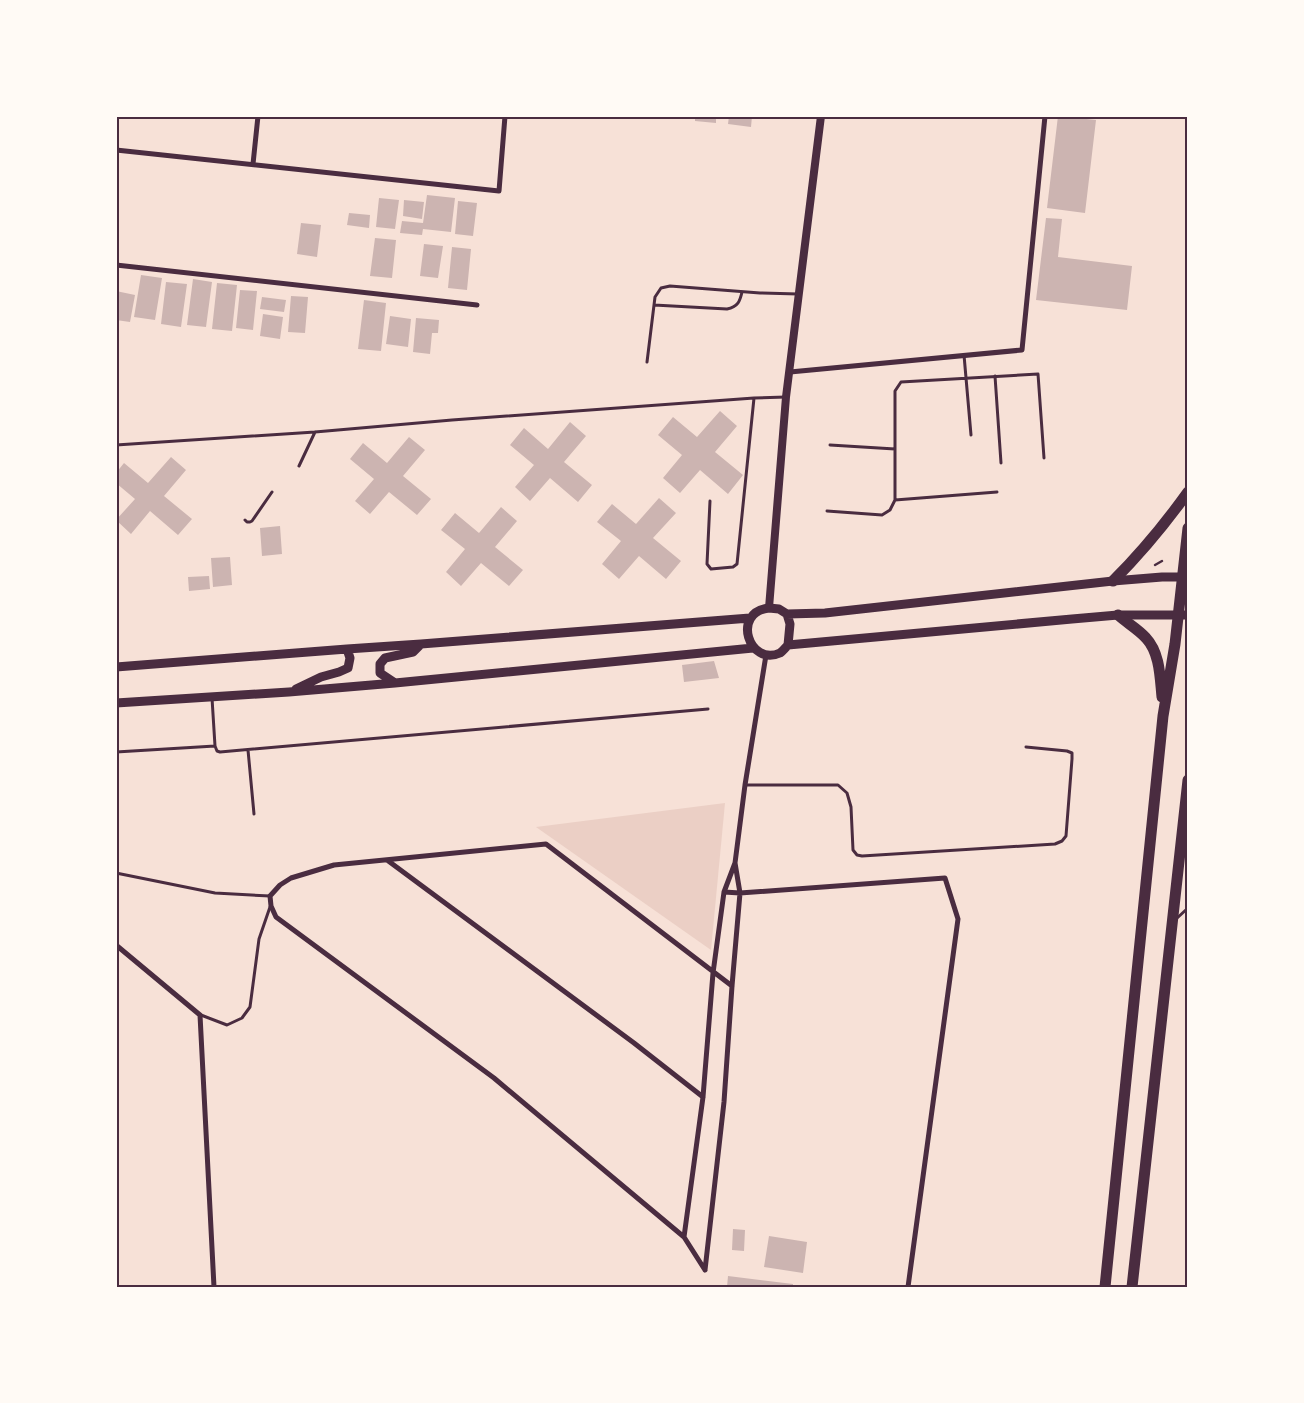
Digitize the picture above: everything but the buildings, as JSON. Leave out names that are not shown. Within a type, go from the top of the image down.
[{"type":"highway","points":[[1113,581],[1164,526],[1188,492]]},
{"type":"highway","points":[[1105,1287],[1164,716],[1175,644],[1182,615],[1188,528]]},
{"type":"highway","points":[[1118,615],[1146,638],[1153,650],[1159,665],[1164,716]]},
{"type":"highway","points":[[1132,1287],[1188,780]]},
{"type":"main road","points":[[753,648],[748,638],[750,618],[754,612],[760,609],[769,608],[786,614],[825,613],[1113,581],[1185,577]]},
{"type":"main road","points":[[116,703],[395,683],[753,648],[766,655],[780,653],[788,645],[790,624],[786,614]]},
{"type":"main road","points":[[788,645],[1118,615],[1182,615]]},
{"type":"main road","points":[[116,667],[750,618]]},
{"type":"main road","points":[[395,683],[380,673],[380,664],[385,658],[413,652],[421,644]]},
{"type":"main road","points":[[289,692],[321,677],[348,668],[350,658],[347,649]]},
{"type":"street","points":[[253,164],[258,116]]},
{"type":"street","points":[[116,150],[499,191],[506,116]]},
{"type":"street","points":[[769,608],[786,397],[821,116]]},
{"type":"street","points":[[790,372],[1022,350],[1045,116]]},
{"type":"street","points":[[116,265],[477,305]]},
{"type":"street","points":[[684,1238],[703,1097],[713,973],[724,892],[735,863],[766,655]]},
{"type":"street","points":[[732,986],[546,844],[334,865],[291,878],[280,885],[270,896],[271,906],[276,917],[494,1078],[684,1238],[705,1270],[724,1102],[740,893],[735,863]]},
{"type":"street","points":[[387,860],[634,1043],[703,1097]]},
{"type":"street","points":[[724,892],[740,893],[945,878],[958,919],[908,1287]]},
{"type":"street","points":[[116,945],[200,1015],[214,1287]]},
{"type":"lane","points":[[647,362],[654,305],[658,292],[662,288],[670,286],[798,294]]},
{"type":"lane","points":[[654,305],[727,309],[733,308],[738,304],[742,292]]},
{"type":"lane","points":[[964,355],[971,435]]},
{"type":"lane","points":[[828,511],[882,515],[890,510],[895,500],[895,391],[901,382],[1038,374],[1044,458]]},
{"type":"lane","points":[[995,376],[1001,463]]},
{"type":"lane","points":[[116,445],[786,397]]},
{"type":"lane","points":[[710,501],[706,564],[711,569],[733,567],[736,564],[754,398]]},
{"type":"lane","points":[[299,466],[315,432]]},
{"type":"lane","points":[[830,444],[895,449]]},
{"type":"lane","points":[[245,520],[247,522],[252,520],[272,492]]},
{"type":"lane","points":[[895,500],[997,492]]},
{"type":"lane","points":[[212,697],[215,746],[217,751],[220,752],[708,709]]},
{"type":"lane","points":[[116,752],[215,746]]},
{"type":"lane","points":[[745,786],[838,785],[847,793],[851,807],[853,850],[856,855],[1056,844],[1066,836],[1072,753],[1026,747]]},
{"type":"lane","points":[[248,750],[254,814]]},
{"type":"lane","points":[[116,873],[215,893],[270,896]]},
{"type":"lane","points":[[200,1015],[227,1025],[242,1018],[250,1007],[260,939],[271,906]]},
{"type":"lane","points":[[1172,923],[1188,908]]},
{"type":"shaded area","points":[[725,803],[711,950],[536,827]]}]
